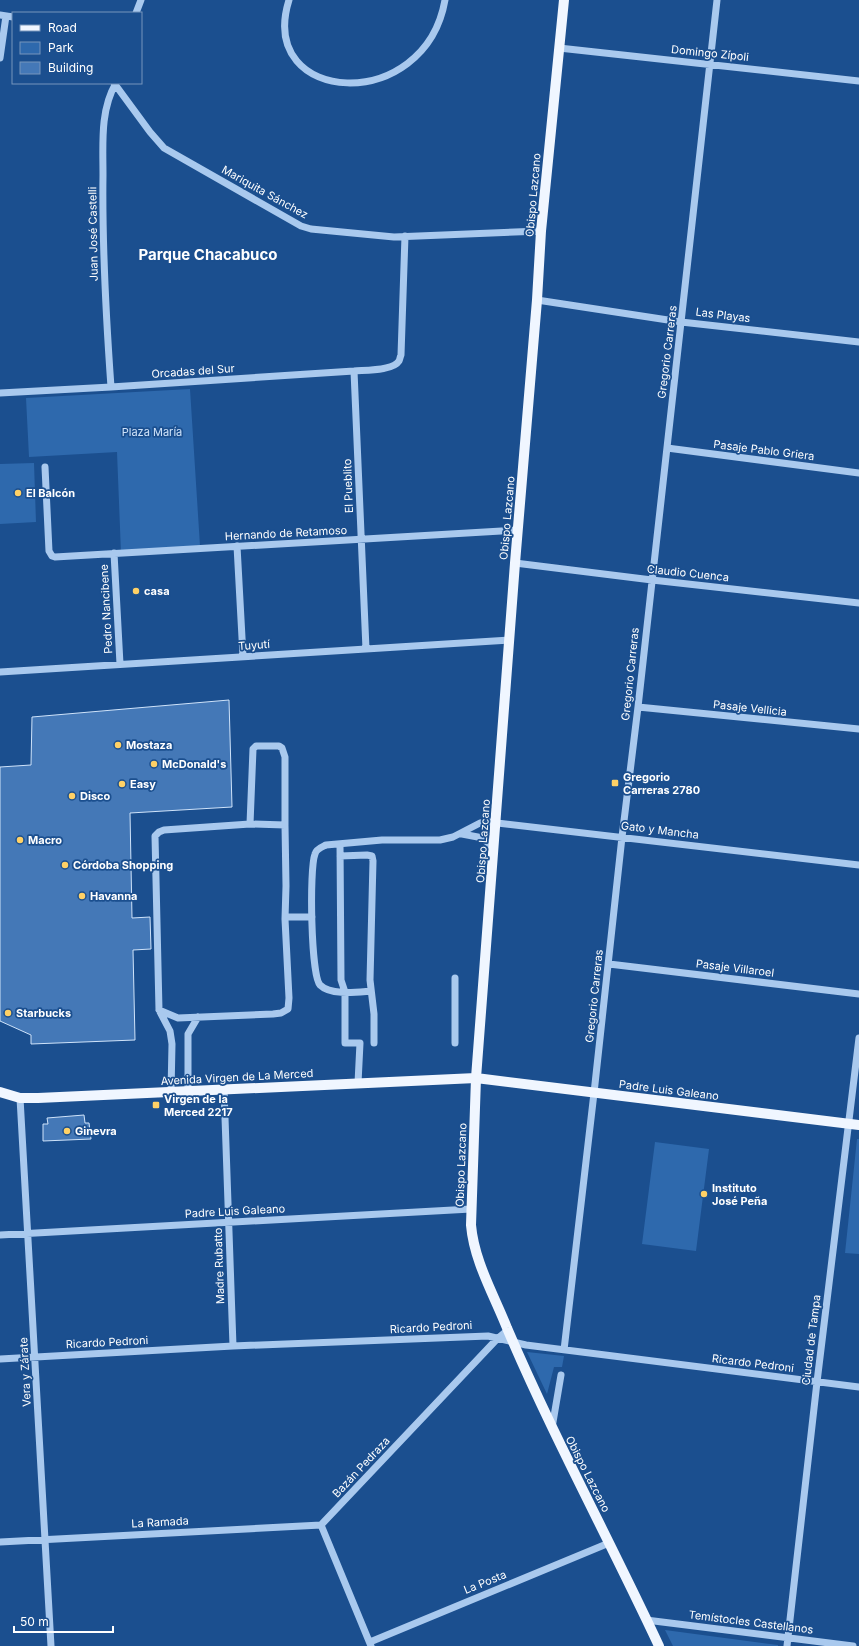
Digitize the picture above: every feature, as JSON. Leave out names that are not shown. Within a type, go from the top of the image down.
[{"type":"main road","name":"Obispo Lazcano","points":[[564,0],[541,231],[537,300],[515,563],[476,1078],[471,1209],[472,1238],[475,1249],[508,1330],[552,1428],[609,1542],[658,1646]]},
{"type":"main road","name":"Avenida Virgen de La Merced","points":[[0,1092],[20,1098],[38,1098],[476,1078]]},
{"type":"main road","name":"Padre Luis Galeano","points":[[476,1078],[854,1125]]},
{"type":"street","points":[[136,12],[141,0]]},
{"type":"street","points":[[289,0],[284,27],[290,49],[306,70],[327,80],[340,83],[377,79],[401,69],[412,61],[436,28],[445,0]]},
{"type":"street","name":"Gregorio Carreras","points":[[564,1350],[718,0]]},
{"type":"street","points":[[0,58],[6,16]]},
{"type":"street","name":"Domingo Zípoli","points":[[559,48],[859,81]]},
{"type":"street","name":"Juan José Castelli","points":[[111,388],[102,214],[103,144],[106,109],[114,84]]},
{"type":"street","name":"Mariquita Sánchez","points":[[116,84],[150,132],[164,148],[288,220],[311,229],[394,237],[541,231]]},
{"type":"street","name":"Orcadas del Sur","points":[[0,393],[111,388],[387,368],[399,362],[401,355],[405,236]]},
{"type":"street","name":"Las Playas","points":[[537,300],[682,322],[859,342]]},
{"type":"street","name":"El Pueblito","points":[[354,371],[366,648]]},
{"type":"street","name":"Pasaje Pablo Griera","points":[[667,448],[859,473]]},
{"type":"street","name":"Hernando de Retamoso","points":[[45,467],[50,551],[52,556],[55,557],[518,530]]},
{"type":"street","points":[[237,546],[244,656]]},
{"type":"street","name":"Pedro Nancibene","points":[[114,553],[120,664]]},
{"type":"street","name":"Claudio Cuenca","points":[[515,563],[859,603]]},
{"type":"street","name":"Tuyutí","points":[[0,672],[510,640]]},
{"type":"street","name":"Pasaje Vellicia","points":[[638,707],[859,729]]},
{"type":"street","points":[[159,1010],[178,1018],[273,1014],[281,1013],[288,1009],[289,998],[285,917],[285,757],[282,748],[278,746],[256,746],[253,748],[250,824]]},
{"type":"street","name":"Gato y Mancha","points":[[345,992],[330,990],[321,986],[319,983],[313,946],[312,884],[315,854],[319,848],[326,845],[382,840],[440,840],[462,834],[480,824],[496,822],[859,866]]},
{"type":"street","points":[[171,1092],[172,1044],[170,1031],[159,1010],[155,836],[164,830],[250,824],[284,825]]},
{"type":"street","name":"Gato y Mancha","points":[[462,834],[483,838],[494,850]]},
{"type":"street","points":[[340,844],[342,980],[345,992],[345,1043],[360,1043],[358,1083]]},
{"type":"street","points":[[340,856],[367,855],[372,856],[373,861],[370,980],[374,1043]]},
{"type":"street","points":[[285,917],[312,917]]},
{"type":"street","name":"Pasaje Villaroel","points":[[609,964],[859,994]]},
{"type":"street","points":[[455,978],[455,1043]]},
{"type":"street","points":[[345,992],[371,991]]},
{"type":"street","points":[[188,1091],[188,1034],[198,1017]]},
{"type":"street","name":"Ciudad de Tampa","points":[[787,1646],[817,1382],[854,1125],[859,1038]]},
{"type":"street","name":"Madre Rubatto","points":[[224,1089],[233,1346]]},
{"type":"street","name":"Vera y Zárate","points":[[20,1098],[51,1646]]},
{"type":"street","name":"Padre Luis Galeano","points":[[0,1235],[471,1209]]},
{"type":"street","name":"Bazán Pedraza","points":[[321,1525],[497,1339],[508,1330]]},
{"type":"street","name":"Ricardo Pedroni","points":[[0,1359],[472,1335],[488,1336],[514,1344],[859,1387]]},
{"type":"street","points":[[552,1428],[561,1375]]},
{"type":"street","points":[[321,1525],[370,1644]]},
{"type":"street","name":"La Ramada","points":[[0,1542],[321,1525]]},
{"type":"street","name":"La Posta","points":[[370,1644],[609,1542]]},
{"type":"street","name":"Temístocles Castellanos","points":[[646,1620],[853,1646]]},
{"type":"green space","name":"Plaza María","points":[[190,389],[200,546],[121,553],[117,452],[29,457],[26,398]]},
{"type":"green space","name":"El Balcón","points":[[34,463],[36,522],[0,524],[0,464]]},
{"type":"green space","points":[[857,1139],[859,1139],[859,1254],[845,1253]]},
{"type":"green space","points":[[655,1142],[709,1149],[696,1251],[642,1244]]},
{"type":"green space","points":[[527,1352],[564,1356],[562,1367],[554,1367],[547,1394]]},
{"type":"green space","points":[[665,1630],[778,1645],[778,1646],[673,1646]]},
{"type":"building","name":"Córdoba Shopping","points":[[229,700],[232,807],[130,813],[132,918],[150,917],[151,949],[133,950],[135,1040],[31,1044],[31,1035],[0,1021],[0,767],[31,765],[32,717]]},
{"type":"building","name":"Ginevra","points":[[84,1115],[85,1123],[89,1123],[91,1139],[43,1141],[43,1124],[48,1124],[47,1118]]},
{"type":"place","name":"El Balcón","points":[[18,493]]},
{"type":"place","name":"casa","points":[[136,591]]},
{"type":"place","name":"Mostaza","points":[[118,745]]},
{"type":"place","name":"McDonald's","points":[[154,764]]},
{"type":"place","name":"Gregorio Carreras 2780","points":[[615,783]]},
{"type":"place","name":"Easy","points":[[122,784]]},
{"type":"place","name":"Disco","points":[[72,796]]},
{"type":"place","name":"Macro","points":[[20,840]]},
{"type":"place","name":"Córdoba Shopping","points":[[65,865]]},
{"type":"place","name":"Havanna","points":[[82,896]]},
{"type":"place","name":"Starbucks","points":[[8,1013]]},
{"type":"place","name":"Virgen de la Merced 2217","points":[[156,1105]]},
{"type":"place","name":"Ginevra","points":[[67,1131]]},
{"type":"place","name":"Instituto José Peña","points":[[704,1194]]},
{"type":"district","name":"Parque Chacabuco","points":[[208,254]]}]
